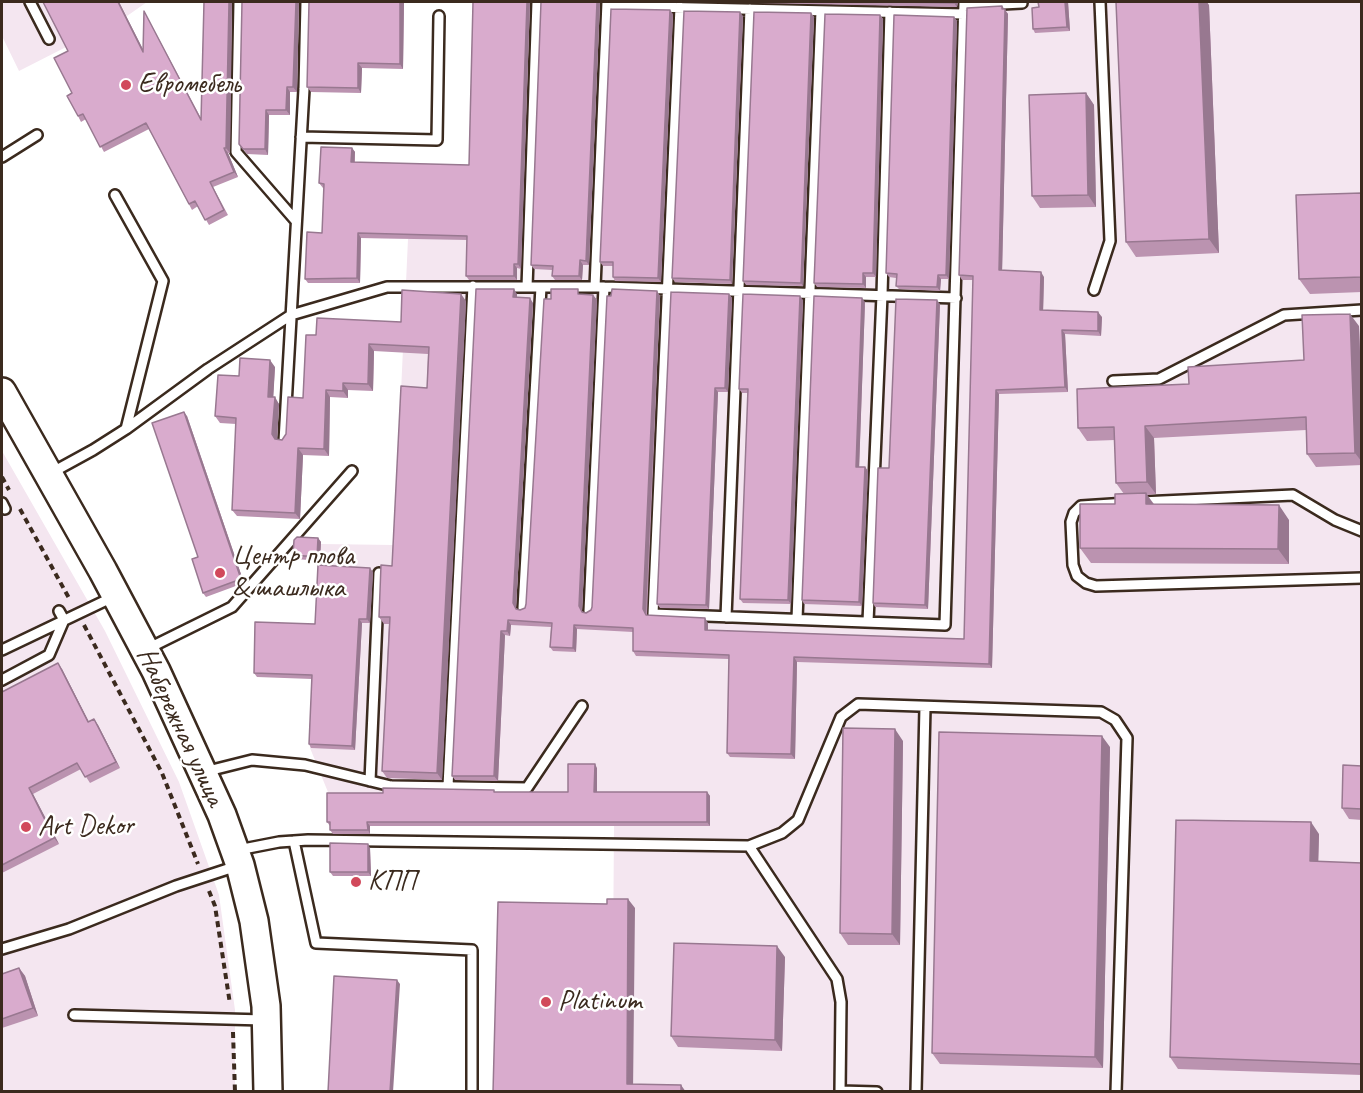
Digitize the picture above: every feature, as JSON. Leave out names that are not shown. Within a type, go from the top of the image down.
[{"type":"street","name":"Набережная улица","points":[[2,392],[144,650],[204,772],[238,858],[254,921],[266,1020],[268,1092]]},
{"type":"lane","points":[[30,2],[49,39]]},
{"type":"lane","points":[[239,2],[236,152],[296,221]]},
{"type":"lane","points":[[284,441],[306,2]]},
{"type":"lane","points":[[527,287],[537,2]]},
{"type":"lane","points":[[589,611],[607,4],[890,12],[1022,2]]},
{"type":"lane","points":[[1094,290],[1110,241],[1100,2]]},
{"type":"lane","points":[[680,7],[653,614],[945,625],[964,7]]},
{"type":"lane","points":[[726,617],[750,9]]},
{"type":"lane","points":[[797,620],[821,11]]},
{"type":"lane","points":[[868,622],[882,295],[890,12]]},
{"type":"lane","points":[[301,137],[437,140],[439,16]]},
{"type":"lane","points":[[2,157],[37,135]]},
{"type":"lane","points":[[115,195],[163,280],[126,429]]},
{"type":"lane","points":[[448,786],[473,286]]},
{"type":"lane","points":[[48,475],[126,429],[208,369],[291,315],[387,287],[600,287],[956,298]]},
{"type":"lane","points":[[524,608],[541,287]]},
{"type":"lane","points":[[1113,381],[1159,379],[1284,315],[1362,310]]},
{"type":"lane","points":[[144,650],[232,607],[352,471]]},
{"type":"lane","points":[[1362,531],[1335,520],[1293,495],[1092,504],[1081,506],[1074,513],[1071,522],[1073,565],[1077,576],[1086,584],[1096,586],[1362,578]]},
{"type":"lane","points":[[370,781],[379,573]]},
{"type":"lane","points":[[5,645],[61,616],[78,614],[116,596]]},
{"type":"lane","points":[[2,680],[49,655],[61,616]]},
{"type":"lane","points":[[2,949],[69,929],[203,877],[238,858],[294,841],[332,839],[749,846],[782,833],[798,820],[841,717],[858,704],[1101,712],[1115,720],[1127,738],[1116,1092]]},
{"type":"lane","points":[[204,772],[252,760],[305,765],[391,786],[527,788],[582,706]]},
{"type":"lane","points":[[916,1092],[925,707]]},
{"type":"lane","points":[[294,841],[316,943],[472,950],[472,1092]]},
{"type":"lane","points":[[749,846],[837,979],[841,1002],[840,1091],[877,1092]]},
{"type":"lane","points":[[74,1015],[266,1020]]},
{"type":"path","points":[[2,477],[12,494]]},
{"type":"path","points":[[17,503],[162,773],[215,906],[233,1019],[235,1092]]},
{"type":"shaded area","points":[[2,2],[147,2],[127,16],[19,71],[2,36]]},
{"type":"shaded area","points":[[476,2],[1361,2],[1361,1091],[612,1091],[614,826],[330,826],[330,797],[310,748],[321,544],[394,545],[408,239],[355,238],[471,211]]},
{"type":"shaded area","points":[[2,451],[105,631],[179,782],[219,895],[235,1010],[235,1091],[2,1091]]},
{"type":"building","points":[[43,2],[118,2],[143,52],[144,11],[201,120],[204,2],[229,2],[226,148],[224,148],[234,172],[210,182],[224,210],[205,220],[195,201],[189,204],[146,123],[100,147],[83,114],[78,116],[67,96],[72,93],[54,58],[68,51]]},
{"type":"building","points":[[242,2],[296,2],[293,87],[287,87],[286,110],[266,110],[265,149],[243,149],[239,144]]},
{"type":"building","points":[[309,2],[400,2],[400,64],[358,63],[358,88],[307,87]]},
{"type":"building","points":[[473,2],[527,2],[518,264],[514,264],[514,276],[466,276],[467,236],[358,233],[357,278],[305,279],[307,232],[322,233],[324,184],[319,183],[321,147],[352,148],[351,162],[469,165]]},
{"type":"building","points":[[541,2],[597,2],[586,261],[580,260],[579,276],[552,276],[553,266],[531,265]]},
{"type":"building","points":[[900,2],[954,2],[954,3]]},
{"type":"building","points":[[1038,2],[1065,2],[1067,27],[1033,29],[1032,8],[1039,7]]},
{"type":"building","points":[[1116,2],[1199,2],[1209,239],[1126,242]]},
{"type":"building","points":[[1002,6],[1002,9],[1005,9],[999,270],[1041,272],[1040,310],[1098,312],[1098,331],[1062,330],[1065,387],[996,390],[989,664],[794,657],[791,754],[727,753],[729,655],[633,651],[633,628],[574,625],[573,648],[550,647],[552,623],[508,620],[507,631],[501,631],[494,776],[452,776],[476,289],[514,289],[513,297],[530,298],[513,603],[516,609],[525,608],[526,604],[544,299],[551,299],[551,289],[578,289],[578,294],[593,295],[579,606],[582,612],[586,613],[592,607],[607,296],[611,296],[612,289],[657,291],[643,609],[646,615],[705,618],[705,630],[964,639],[973,276],[959,275],[967,8]]},
{"type":"building","points":[[611,9],[670,10],[658,278],[613,277],[613,262],[600,262]]},
{"type":"building","points":[[684,11],[740,12],[730,280],[672,278]]},
{"type":"building","points":[[754,12],[811,13],[801,283],[743,281]]},
{"type":"building","points":[[825,14],[880,15],[873,273],[863,273],[863,284],[814,283]]},
{"type":"building","points":[[894,15],[954,17],[946,275],[938,275],[937,287],[896,286],[897,274],[886,273]]},
{"type":"building","points":[[1086,93],[1088,195],[1032,196],[1029,95]]},
{"type":"building","points":[[1362,193],[1362,277],[1299,279],[1296,195]]},
{"type":"building","points":[[402,290],[461,294],[437,773],[382,771],[390,617],[379,617],[381,565],[392,566],[401,386],[427,388],[429,347],[369,344],[368,384],[343,383],[343,391],[326,390],[324,449],[298,448],[295,513],[232,510],[236,418],[215,416],[218,375],[239,376],[240,358],[270,360],[268,397],[275,397],[272,434],[275,439],[282,440],[286,434],[288,397],[303,398],[306,335],[316,335],[317,318],[401,322]]},
{"type":"building","points":[[671,292],[729,294],[725,388],[715,388],[706,605],[657,604]]},
{"type":"building","points":[[743,294],[800,296],[788,600],[740,599],[748,389],[739,389]]},
{"type":"building","points":[[814,296],[862,298],[856,467],[865,467],[859,602],[802,600]]},
{"type":"building","points":[[896,299],[937,300],[925,605],[873,603],[878,468],[889,468]]},
{"type":"building","points":[[1350,314],[1355,453],[1307,454],[1306,417],[1145,426],[1147,482],[1116,483],[1114,427],[1078,428],[1077,389],[1189,384],[1188,367],[1304,360],[1302,315]]},
{"type":"building","points":[[184,412],[241,579],[203,593],[192,559],[198,557],[152,423]]},
{"type":"building","points":[[1146,493],[1146,504],[1279,505],[1278,549],[1080,548],[1080,504],[1115,504],[1115,494]]},
{"type":"building","points":[[297,537],[318,538],[317,557],[293,555],[294,540]]},
{"type":"building","points":[[318,565],[370,568],[367,619],[359,619],[352,746],[309,744],[312,675],[254,673],[255,622],[315,624]]},
{"type":"building","points":[[58,663],[88,722],[94,719],[116,762],[85,777],[77,763],[29,788],[54,838],[2,865],[2,692]]},
{"type":"building","points":[[843,728],[895,729],[892,934],[840,933]]},
{"type":"building","points":[[939,732],[1102,736],[1095,1057],[932,1053]]},
{"type":"building","points":[[568,764],[595,764],[594,792],[707,792],[707,822],[367,822],[368,830],[330,830],[330,822],[327,822],[327,793],[383,793],[383,788],[568,792]]},
{"type":"building","points":[[1343,765],[1362,766],[1362,809],[1342,808]]},
{"type":"building","points":[[1176,820],[1311,822],[1310,861],[1362,863],[1362,1064],[1170,1057]]},
{"type":"building","points":[[330,843],[368,844],[368,872],[330,872]]},
{"type":"building","name":"Platinum","points":[[607,899],[628,899],[627,1084],[681,1085],[681,1092],[493,1092],[498,902],[607,904]]},
{"type":"building","points":[[674,943],[777,946],[775,1040],[671,1036]]},
{"type":"building","points":[[19,968],[33,1008],[2,1019],[2,974]]},
{"type":"building","points":[[334,976],[397,980],[390,1092],[328,1092]]},
{"type":"place","name":"Евромебель","points":[[126,85]]},
{"type":"place","name":"Центр плова & шашлыка","points":[[220,573]]},
{"type":"place","name":"Art Dekor","points":[[26,827]]},
{"type":"place","name":"КПП","points":[[356,882]]},
{"type":"place","name":"Platinum","points":[[546,1002]]}]
